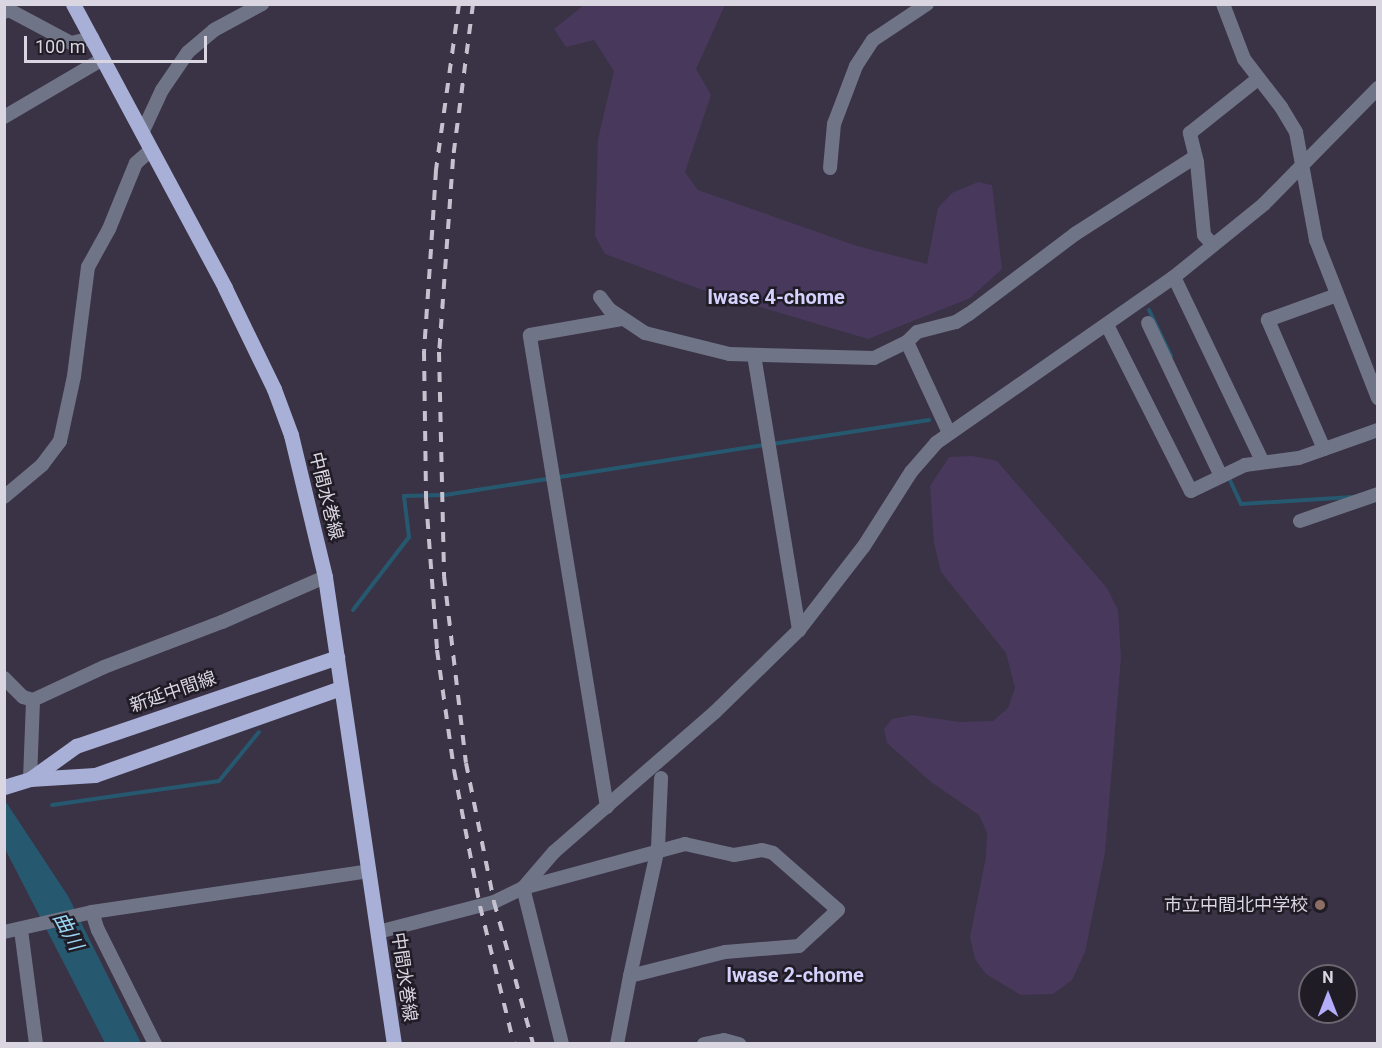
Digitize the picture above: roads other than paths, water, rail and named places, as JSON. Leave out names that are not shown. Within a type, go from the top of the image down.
[{"type":"main road","name":"中間水巻線","points":[[73,4],[225,288],[274,389],[306,488],[325,577],[394,1044]]},
{"type":"main road","name":"新延中間線","points":[[30,779],[76,746],[337,657]]},
{"type":"main road","name":"新延中間線","points":[[4,787],[30,779],[95,775],[341,688]]},
{"type":"street","points":[[142,134],[162,90],[188,52],[214,30],[262,4]]},
{"type":"street","points":[[830,168],[834,124],[856,66],[873,40],[927,4]]},
{"type":"street","points":[[1223,4],[1244,59],[1281,106],[1296,132],[1316,240],[1377,398]]},
{"type":"street","points":[[4,12],[9,10],[71,43],[92,38]]},
{"type":"street","points":[[4,117],[103,59]]},
{"type":"street","points":[[1213,245],[1204,235],[1190,133],[1258,79]]},
{"type":"street","points":[[523,888],[554,852],[758,673],[799,630],[864,546],[911,472],[949,433],[1174,277],[1302,166],[1377,88]]},
{"type":"street","points":[[4,497],[42,465],[60,441],[73,386],[88,267],[109,229],[136,163],[151,150]]},
{"type":"street","points":[[600,297],[622,319],[645,333],[729,354],[864,360],[907,342],[917,332],[956,322],[1075,234],[1194,157]]},
{"type":"street","points":[[1174,277],[1262,461]]},
{"type":"street","points":[[1324,449],[1268,320],[1337,296]]},
{"type":"street","points":[[607,807],[530,335],[622,319]]},
{"type":"street","points":[[1148,322],[1221,476]]},
{"type":"street","points":[[1107,325],[1191,492],[1221,476],[1262,461],[1299,458],[1377,430]]},
{"type":"street","points":[[907,342],[949,433]]},
{"type":"street","points":[[754,355],[799,630]]},
{"type":"street","points":[[1300,521],[1377,494]]},
{"type":"street","points":[[4,678],[23,698],[33,700],[104,666],[222,622],[325,577]]},
{"type":"street","points":[[30,779],[33,700]]},
{"type":"street","points":[[617,1044],[657,849],[661,778]]},
{"type":"street","points":[[378,932],[494,902],[523,888],[657,849],[685,844],[726,854],[762,850],[774,853],[838,910],[799,946],[725,952],[630,976]]},
{"type":"street","points":[[4,932],[21,930],[35,923],[87,914],[369,871]]},
{"type":"street","points":[[523,888],[562,1044]]},
{"type":"street","points":[[87,914],[98,930],[155,1044]]},
{"type":"street","points":[[21,930],[36,1044]]},
{"type":"street","points":[[704,1044],[724,1040],[739,1044]]},
{"type":"water","name":"曲川","points":[[4,799],[68,896],[141,1043],[105,1043],[5,849]]},
{"type":"waterway","points":[[1149,310],[1171,356]]},
{"type":"waterway","points":[[772,444],[929,420]]},
{"type":"waterway","points":[[353,610],[409,537],[404,496],[445,495],[765,445]]},
{"type":"waterway","points":[[1228,476],[1241,504],[1353,497]]},
{"type":"waterway","points":[[52,805],[219,781],[259,732]]},
{"type":"railway","points":[[459,4],[436,170],[424,351],[426,499],[437,650],[454,770],[480,906],[514,1044]]},
{"type":"railway","points":[[473,4],[453,159],[439,352],[444,576],[466,763],[494,902],[533,1044]]},
{"type":"place","name":"市立中間北中学校","points":[[1320,905]]},
{"type":"district","name":"Iwase 4-chome","points":[[776,297]]},
{"type":"district","name":"Iwase 2-chome","points":[[795,975]]}]
